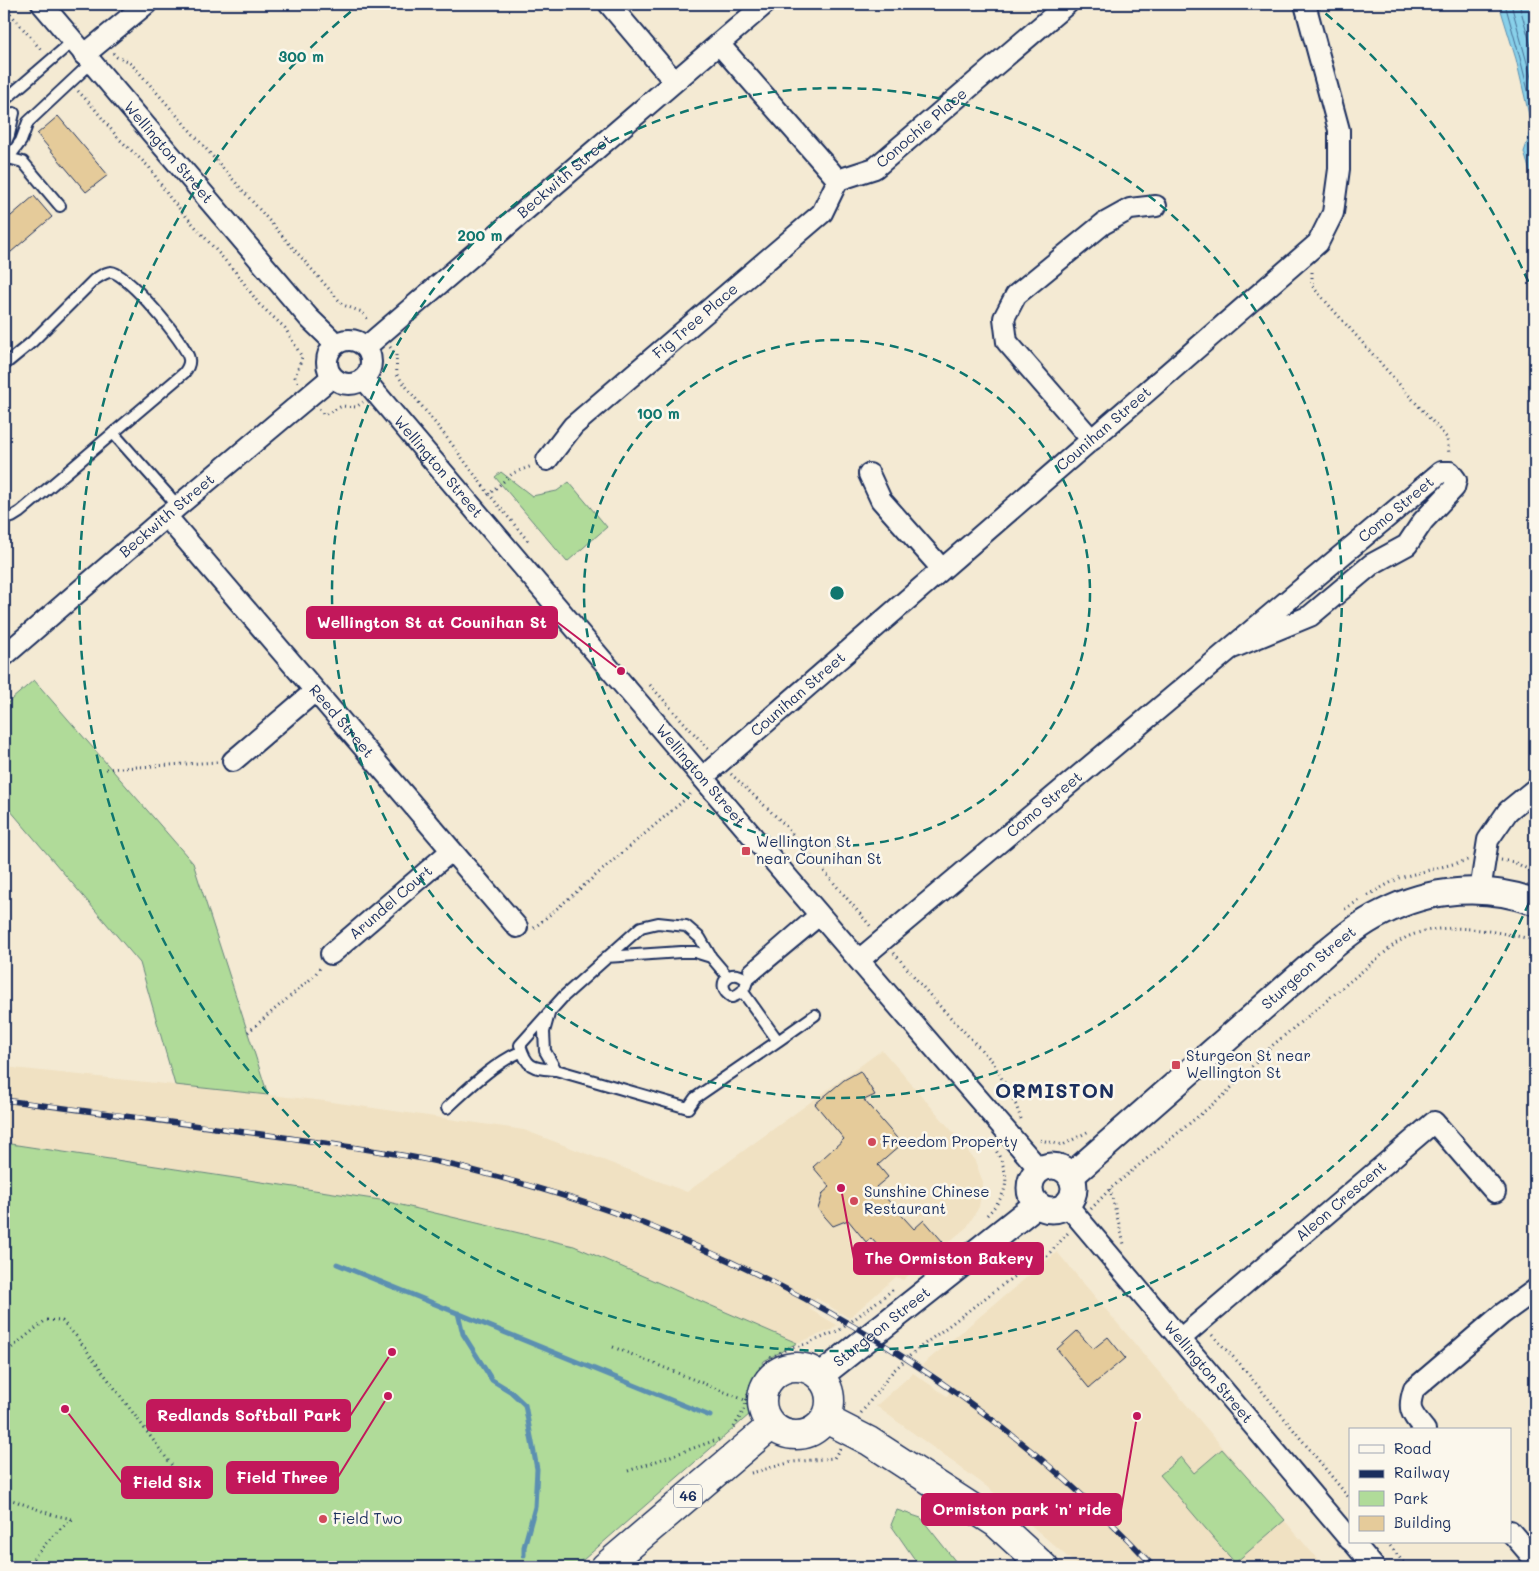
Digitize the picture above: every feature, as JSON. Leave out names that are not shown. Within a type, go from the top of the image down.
[{"type":"main road","name":"Sturgeon Street","points":[[772,1425],[763,1410],[763,1392],[772,1377],[779,1371],[796,1366],[813,1370],[829,1389],[829,1412],[826,1419]]},
{"type":"main road","points":[[772,1425],[780,1431],[800,1435],[810,1432],[826,1419],[869,1441],[996,1523],[1044,1567]]},
{"type":"main road","name":"46","points":[[596,1562],[772,1425]]},
{"type":"street","name":"Wellington Street","points":[[42,4],[303,311],[336,344]]},
{"type":"street","points":[[83,53],[146,4]]},
{"type":"street","points":[[608,4],[674,81]]},
{"type":"street","name":"Beckwith Street","points":[[366,347],[765,4]]},
{"type":"street","name":"Conochie Place","points":[[838,180],[875,168],[1067,4]]},
{"type":"street","name":"Counihan Street","points":[[703,777],[1318,243],[1333,213],[1339,159],[1339,130],[1305,4]]},
{"type":"street","points":[[719,44],[838,180]]},
{"type":"street","name":"Fig Tree Place","points":[[547,460],[573,426],[822,213],[838,180]]},
{"type":"street","points":[[1092,440],[1007,342],[1004,318],[1016,295],[1103,224],[1130,209],[1156,206]]},
{"type":"street","points":[[344,340],[352,340],[360,342],[366,347],[371,355],[372,364],[370,386],[339,382],[332,377],[328,369],[327,360],[330,351],[336,344],[344,340]]},
{"type":"street","name":"Beckwith Street","points":[[4,656],[172,511],[332,377]]},
{"type":"street","name":"Wellington Street","points":[[370,386],[820,915],[1040,1170]]},
{"type":"street","name":"Como Street","points":[[859,960],[1441,472],[1450,472],[1456,480],[1454,488],[1423,521],[1407,545],[1372,564],[1310,616],[1230,649]]},
{"type":"street","points":[[869,474],[881,500],[942,569]]},
{"type":"street","name":"Reed Street","points":[[172,511],[314,691],[517,928]]},
{"type":"street","points":[[233,761],[314,691]]},
{"type":"street","points":[[1480,891],[1488,840],[1508,812],[1535,789]]},
{"type":"street","name":"Arundel Court","points":[[331,954],[451,851]]},
{"type":"street","name":"Sturgeon Street","points":[[1071,1176],[1325,953],[1350,932],[1381,913],[1407,902],[1434,894],[1456,891],[1480,891],[1509,895],[1535,902]]},
{"type":"street","name":"Aleon Crescent","points":[[1180,1339],[1434,1122],[1495,1192]]},
{"type":"street","points":[[1056,1166],[1062,1168],[1071,1176],[1074,1180],[1075,1191],[1067,1205],[1052,1211],[1041,1208],[1032,1200],[1030,1186],[1035,1174],[1040,1170],[1056,1166]]},
{"type":"street","name":"Sturgeon Street","points":[[820,1376],[1036,1205]]},
{"type":"street","name":"Wellington Street","points":[[1067,1205],[1349,1539]]},
{"type":"street","points":[[1423,1428],[1413,1416],[1410,1403],[1414,1389],[1502,1314],[1535,1290]]},
{"type":"street","points":[[1512,1533],[1535,1560]]},
{"type":"street","name":"Wellington Street","points":[[1354,1544],[1374,1567]]},
{"type":"lane","points":[[28,122],[14,113],[5,99],[50,60],[83,53]]},
{"type":"lane","points":[[60,206],[23,162],[5,157],[21,141],[28,122],[70,82],[83,53]]},
{"type":"lane","points":[[4,146],[9,135],[14,113]]},
{"type":"lane","points":[[4,365],[32,342],[94,280],[103,274],[112,272],[119,275],[141,295],[184,348],[190,364],[184,373],[20,512],[12,517],[4,517]]},
{"type":"lane","points":[[113,433],[172,511]]},
{"type":"lane","points":[[744,978],[820,915]]},
{"type":"lane","points":[[728,977],[711,957],[700,938],[686,926],[658,923],[641,927],[606,957],[549,1012],[520,1045],[524,1058],[534,1068],[556,1070],[688,1108],[695,1098],[815,1015]]},
{"type":"lane","points":[[606,957],[681,952],[694,952],[711,957]]},
{"type":"lane","points":[[737,974],[744,978],[746,986],[742,992],[732,997],[725,993],[722,986],[728,977],[737,974]]},
{"type":"lane","points":[[742,992],[778,1041]]},
{"type":"lane","points":[[549,1012],[544,1032],[545,1051],[556,1070]]},
{"type":"lane","points":[[446,1108],[496,1066],[522,1051]]},
{"type":"path","points":[[4,6],[50,60]]},
{"type":"path","points":[[70,82],[118,138],[149,167],[170,198],[238,275],[259,304],[285,328],[302,358],[295,378],[324,415],[342,406],[356,407],[370,386],[397,375]]},
{"type":"path","points":[[1303,256],[1312,267],[1312,286],[1447,438],[1450,472]]},
{"type":"path","points":[[473,508],[513,473],[547,460]]},
{"type":"path","points":[[106,769],[233,761]]},
{"type":"path","points":[[517,928],[524,936],[689,796],[703,777]]},
{"type":"path","points":[[248,1032],[312,977],[331,954]]},
{"type":"path","points":[[982,1221],[998,1203],[1007,1180],[997,1152],[989,1140]]},
{"type":"path","points":[[1110,1189],[1125,1247]]},
{"type":"path","points":[[716,1444],[734,1427],[747,1402],[750,1386],[760,1368],[772,1357],[789,1348],[807,1344],[840,1330],[899,1286]]},
{"type":"path","points":[[4,1354],[46,1320],[62,1321],[76,1336],[176,1471],[187,1476],[197,1477],[211,1468]]},
{"type":"path","points":[[1200,1322],[1240,1364],[1349,1498]]},
{"type":"path","points":[[613,1347],[747,1402]]},
{"type":"path","points":[[628,1472],[722,1438]]},
{"type":"path","points":[[4,1498],[53,1515],[73,1519],[62,1526],[42,1547],[27,1567]]},
{"type":"path","points":[[1389,1544],[1407,1567]]},
{"type":"path","points":[[575,1567],[596,1562]]},
{"type":"shaded area","points":[[882,1050],[959,1139],[975,1161],[983,1182],[979,1207],[967,1227],[903,1280],[896,1277],[849,1318],[816,1298],[809,1309],[837,1325],[831,1330],[797,1343],[574,1246],[380,1200],[4,1143],[4,1067],[325,1101],[524,1130],[687,1192]]},
{"type":"shaded area","points":[[1057,1252],[1324,1567],[1079,1567],[986,1486],[876,1406],[913,1373],[947,1396],[953,1386],[922,1365]]},
{"type":"green space","points":[[501,472],[532,496],[557,491],[569,482],[607,527],[567,562],[495,477]]},
{"type":"green space","points":[[34,680],[193,863],[268,1095],[175,1085],[140,963],[4,803],[4,706]]},
{"type":"green space","points":[[4,1143],[380,1200],[574,1246],[797,1343],[764,1361],[750,1388],[750,1414],[575,1567],[4,1567]]},
{"type":"green space","points":[[1222,1449],[1285,1520],[1235,1563],[1160,1475],[1181,1457],[1194,1473]]},
{"type":"green space","points":[[897,1510],[921,1518],[960,1567],[920,1567],[891,1525]]},
{"type":"water","points":[[1499,4],[1535,4],[1535,188],[1524,152],[1532,128],[1516,59]]},
{"type":"building","points":[[58,116],[108,175],[86,192],[37,134]]},
{"type":"building","points":[[34,196],[52,217],[4,258],[4,222]]},
{"type":"building","points":[[860,1071],[875,1095],[864,1100],[902,1144],[878,1165],[888,1177],[876,1187],[914,1229],[924,1220],[943,1242],[907,1273],[898,1262],[895,1265],[871,1238],[866,1242],[848,1220],[833,1226],[818,1209],[823,1193],[830,1187],[813,1167],[844,1139],[815,1104],[844,1080]]},
{"type":"building","points":[[1077,1331],[1093,1349],[1108,1337],[1125,1358],[1089,1388],[1057,1349]]},
{"type":"waterway","points":[[337,1264],[710,1416]]},
{"type":"waterway","points":[[458,1313],[463,1334],[492,1380],[510,1391],[525,1405],[537,1469],[535,1507],[524,1547],[524,1555]]},
{"type":"railway","points":[[4,1100],[283,1137],[416,1158],[460,1167],[549,1191],[594,1205],[652,1227],[760,1276],[822,1308],[883,1344],[942,1383],[999,1425],[1053,1469],[1105,1517],[1154,1567]]},
{"type":"place","name":"Wellington St at Counihan St","points":[[621,671]]},
{"type":"place","name":"Wellington St near Counihan St","points":[[746,851]]},
{"type":"place","name":"Sturgeon St near Wellington St","points":[[1176,1065]]},
{"type":"place","name":"Freedom Property","points":[[872,1142]]},
{"type":"place","name":"The Ormiston Bakery","points":[[841,1188]]},
{"type":"place","name":"Sunshine Chinese Restaurant","points":[[854,1201]]},
{"type":"place","name":"Redlands Softball Park","points":[[392,1352]]},
{"type":"place","name":"Field Three","points":[[388,1396]]},
{"type":"place","name":"Field Six","points":[[65,1409]]},
{"type":"place","name":"Ormiston park 'n' ride","points":[[1137,1416]]},
{"type":"place","name":"Field Two","points":[[323,1519]]},
{"type":"district","name":"ORMISTON","points":[[1055,1091]]}]
